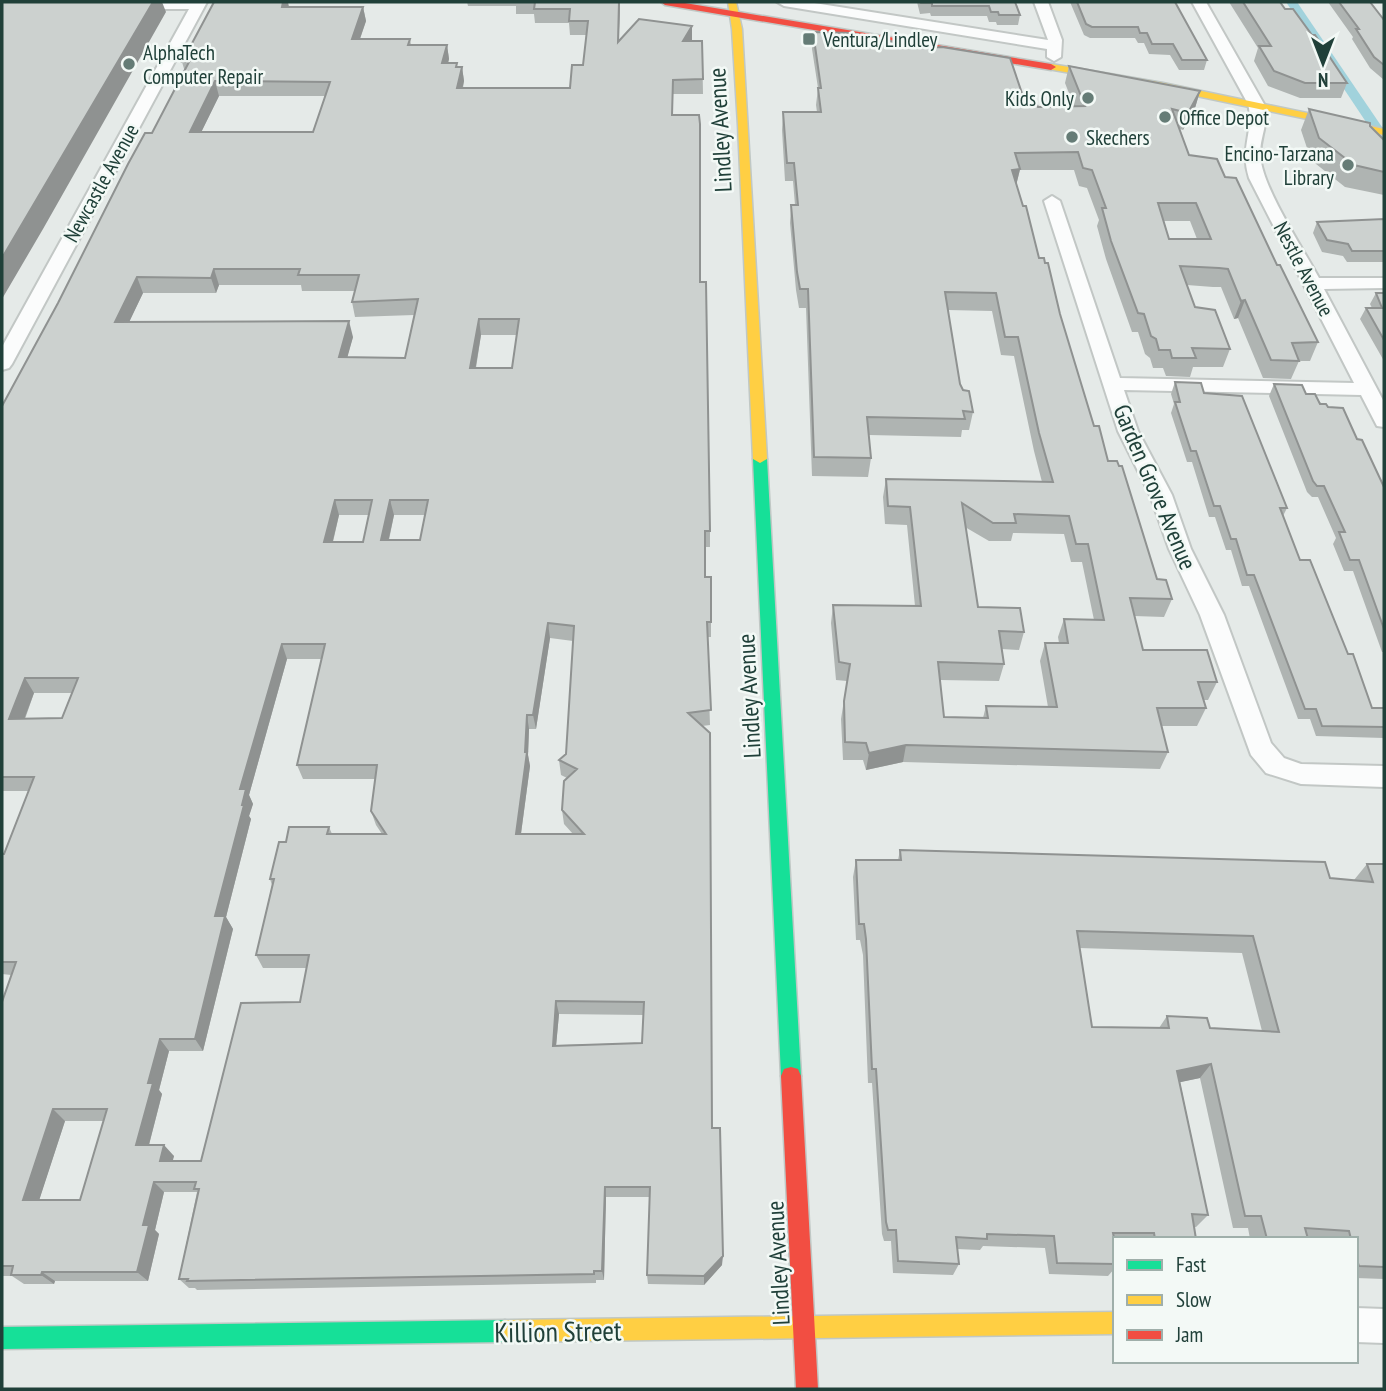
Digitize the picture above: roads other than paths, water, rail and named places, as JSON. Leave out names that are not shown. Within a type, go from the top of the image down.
[{"type":"main road","points":[[666,2],[733,8],[1256,104],[1377,130]]},
{"type":"main road","name":"Lindley Avenue","points":[[733,8],[743,137],[807,1389]]},
{"type":"main road","name":"Killion Street","points":[[2,1338],[1113,1323]]},
{"type":"street","points":[[784,2],[1056,46]]},
{"type":"street","points":[[885,18],[887,2]]},
{"type":"street","points":[[1041,2],[1056,46],[1051,66]]},
{"type":"street","points":[[1199,2],[1256,104]]},
{"type":"street","points":[[123,6],[199,4]]},
{"type":"street","name":"Newcastle Avenue","points":[[2,364],[199,4]]},
{"type":"street","name":"Nestle Avenue","points":[[1256,104],[1260,119],[1252,138],[1253,166],[1311,284],[1384,421]]},
{"type":"street","name":"Garden Grove Avenue","points":[[1052,201],[1128,431],[1161,495],[1180,550],[1212,615],[1260,748],[1275,765],[1301,774],[1384,776]]},
{"type":"street","points":[[1311,284],[1384,284]]},
{"type":"street","points":[[1113,384],[1368,389]]},
{"type":"street","points":[[1358,1325],[1384,1326]]},
{"type":"water","points":[[1286,2],[1297,2],[1384,130],[1384,149]]},
{"type":"place","name":"Ventura/Lindley","points":[[809,39]]},
{"type":"place","name":"AlphaTech Computer Repair","points":[[129,64]]},
{"type":"place","name":"Kids Only","points":[[1088,98]]},
{"type":"place","name":"Office Depot","points":[[1165,117]]},
{"type":"place","name":"Skechers","points":[[1072,137]]},
{"type":"place","name":"Encino-Tarzana Library","points":[[1348,165]]}]
